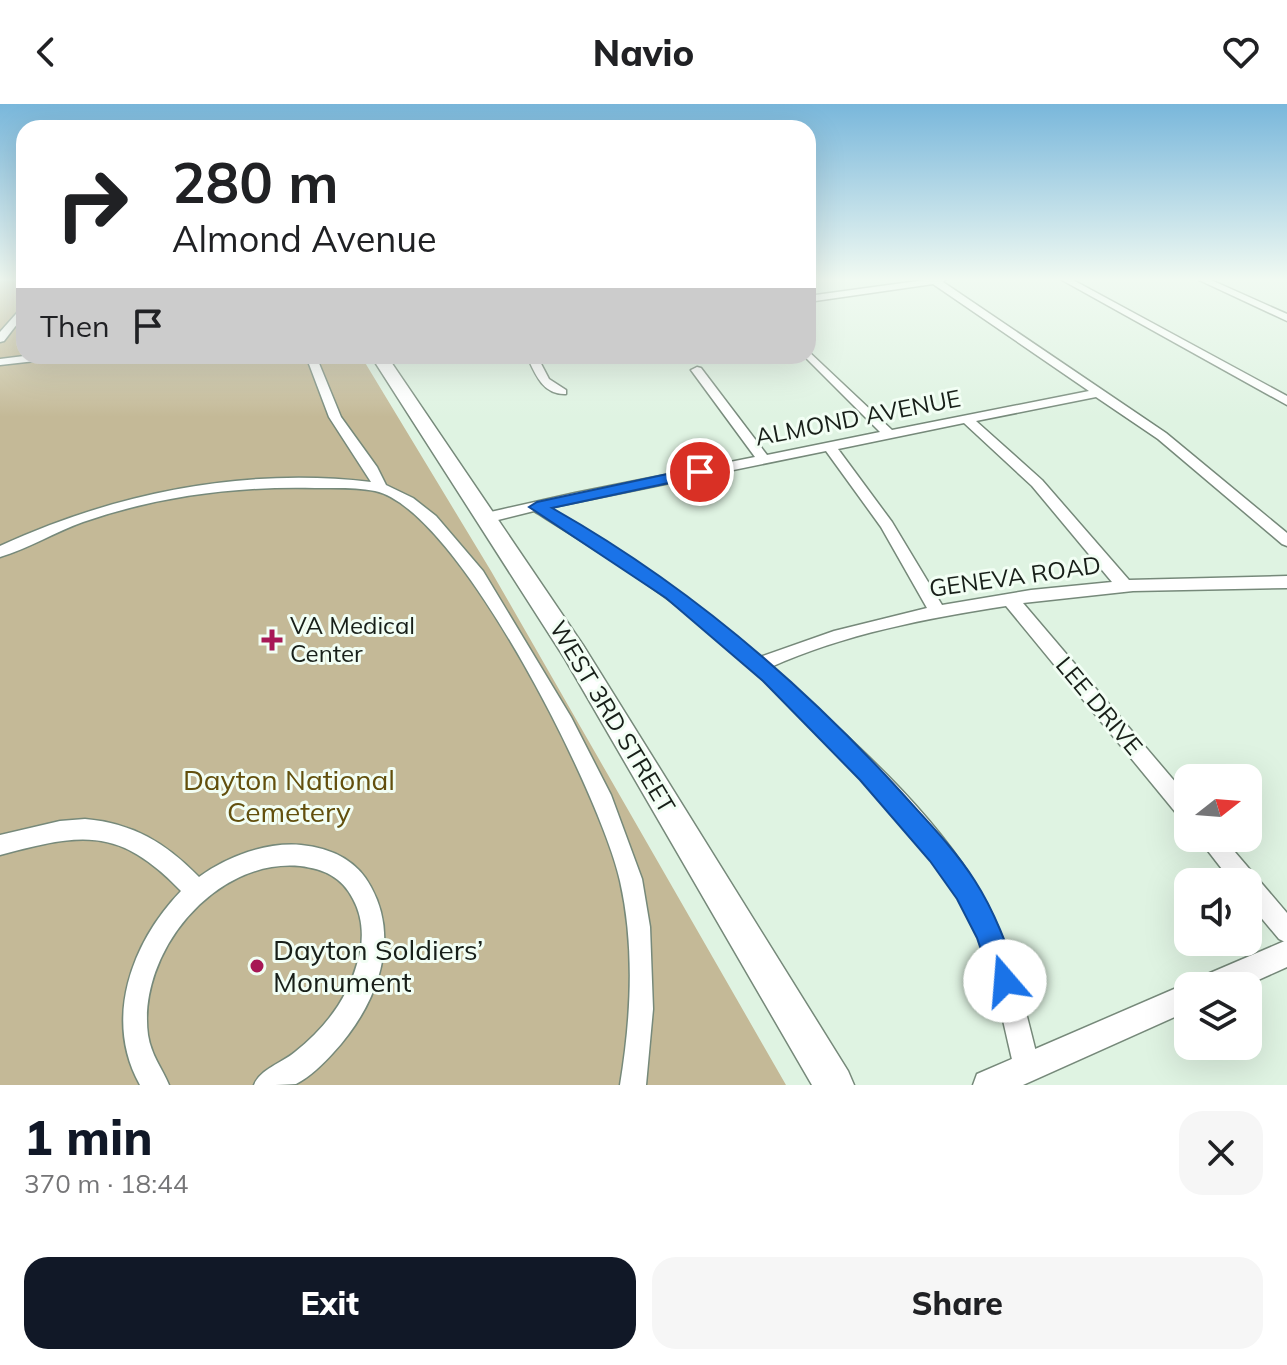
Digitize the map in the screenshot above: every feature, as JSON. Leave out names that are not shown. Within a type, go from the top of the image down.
[{"type":"main road","name":"WEST 3RD STREET","points":[[392,364],[597,690],[834,1085]]},
{"type":"street","points":[[1001,326],[1179,448],[1287,541]]},
{"type":"street","points":[[1150,326],[1287,401]]},
{"type":"street","points":[[816,362],[889,434]]},
{"type":"street","points":[[314,364],[327,401],[376,474],[380,488]]},
{"type":"street","points":[[536,364],[544,381],[562,392]]},
{"type":"street","points":[[697,370],[763,459]]},
{"type":"street","name":"ALMOND AVENUE","points":[[486,518],[1097,393]]},
{"type":"street","points":[[967,419],[1037,483],[1124,585]]},
{"type":"street","points":[[829,446],[878,508],[937,611]]},
{"type":"street","points":[[0,552],[84,517],[182,491],[248,484],[308,483],[380,488],[414,505],[459,549],[529,664],[581,758],[617,833],[632,880],[639,928],[638,1040],[633,1085]]},
{"type":"street","points":[[537,507],[638,569],[759,665],[868,772],[939,852],[966,890],[998,956],[1027,1068]]},
{"type":"street","name":"GENEVA ROAD","points":[[759,665],[848,634],[937,611],[1010,599],[1124,585],[1287,582]]},
{"type":"street","name":"LEE DRIVE","points":[[1010,599],[1174,795]]},
{"type":"street","points":[[0,845],[60,830],[118,832],[148,844],[172,863],[197,891]]},
{"type":"street","points":[[1221,852],[1234,868]]},
{"type":"street","points":[[156,1085],[145,1069],[134,1037],[133,1014],[137,995],[159,939],[174,916],[197,891],[222,876],[255,862],[307,854],[341,865],[364,890],[372,913],[373,943],[360,991],[348,1014],[322,1046],[290,1072],[267,1085]]},
{"type":"street","points":[[1262,901],[1287,931]]},
{"type":"street","points":[[1244,972],[1287,953]]},
{"type":"street","points":[[988,1085],[1174,1003]]},
{"type":"green space","name":"Dayton National Cemetery","points":[[0,326],[16,326],[16,364],[366,364],[491,571],[786,1085],[0,1085]]},
{"type":"place","name":"VA Medical Center","points":[[272,640]]},
{"type":"place","name":"Dayton Soldiers’ Monument","points":[[257,966]]},
{"type":"route","points":[[700,472],[537,507],[585,534],[672,594],[771,675],[868,772],[953,870],[978,911],[998,956],[1005,981]]}]
